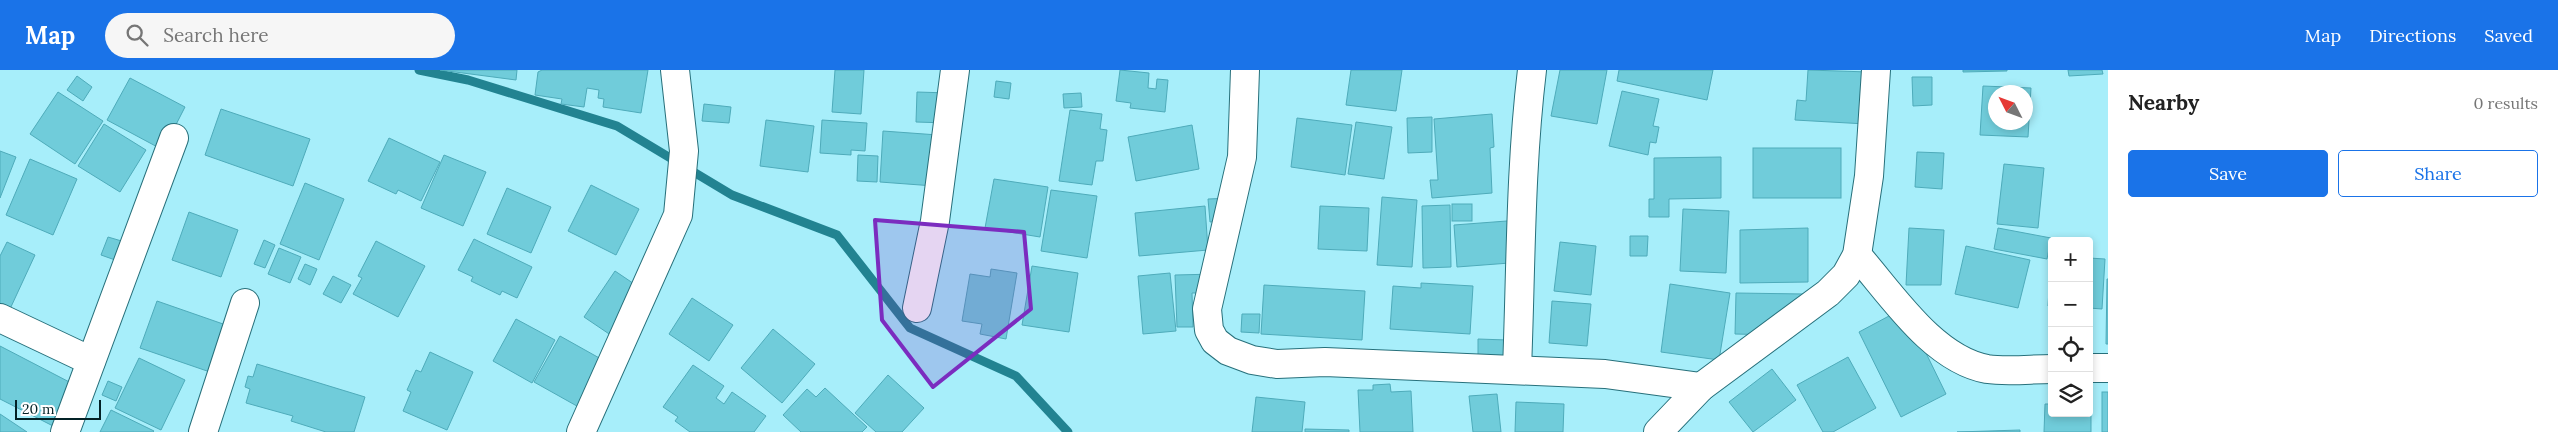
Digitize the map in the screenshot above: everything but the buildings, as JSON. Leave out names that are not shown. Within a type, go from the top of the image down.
[{"type":"street","points":[[581,432],[678,215],[684,151],[675,70]]},
{"type":"street","points":[[916,308],[935,221],[955,70]]},
{"type":"street","points":[[1245,70],[1242,157],[1207,309],[1209,330],[1215,341],[1228,351],[1252,360],[1277,364],[1325,362],[1516,369],[1605,374],[1701,387]]},
{"type":"street","points":[[1516,369],[1522,234],[1522,173],[1532,70]]},
{"type":"street","points":[[1658,432],[1701,387],[1828,293],[1846,275],[1858,255],[1869,176],[1876,70]]},
{"type":"street","points":[[64,432],[174,138]]},
{"type":"street","points":[[1858,255],[1917,324],[1943,350],[1962,362],[1988,369],[2048,369]]},
{"type":"street","points":[[204,432],[245,303]]},
{"type":"street","points":[[0,318],[91,361]]},
{"type":"street","points":[[2093,368],[2108,368]]},
{"type":"highlighted area","points":[[875,220],[1024,232],[1031,309],[933,387],[882,320]]},
{"type":"waterway","points":[[419,70],[468,80],[617,126],[732,195],[837,235],[910,328],[1016,376],[1068,432]]}]
